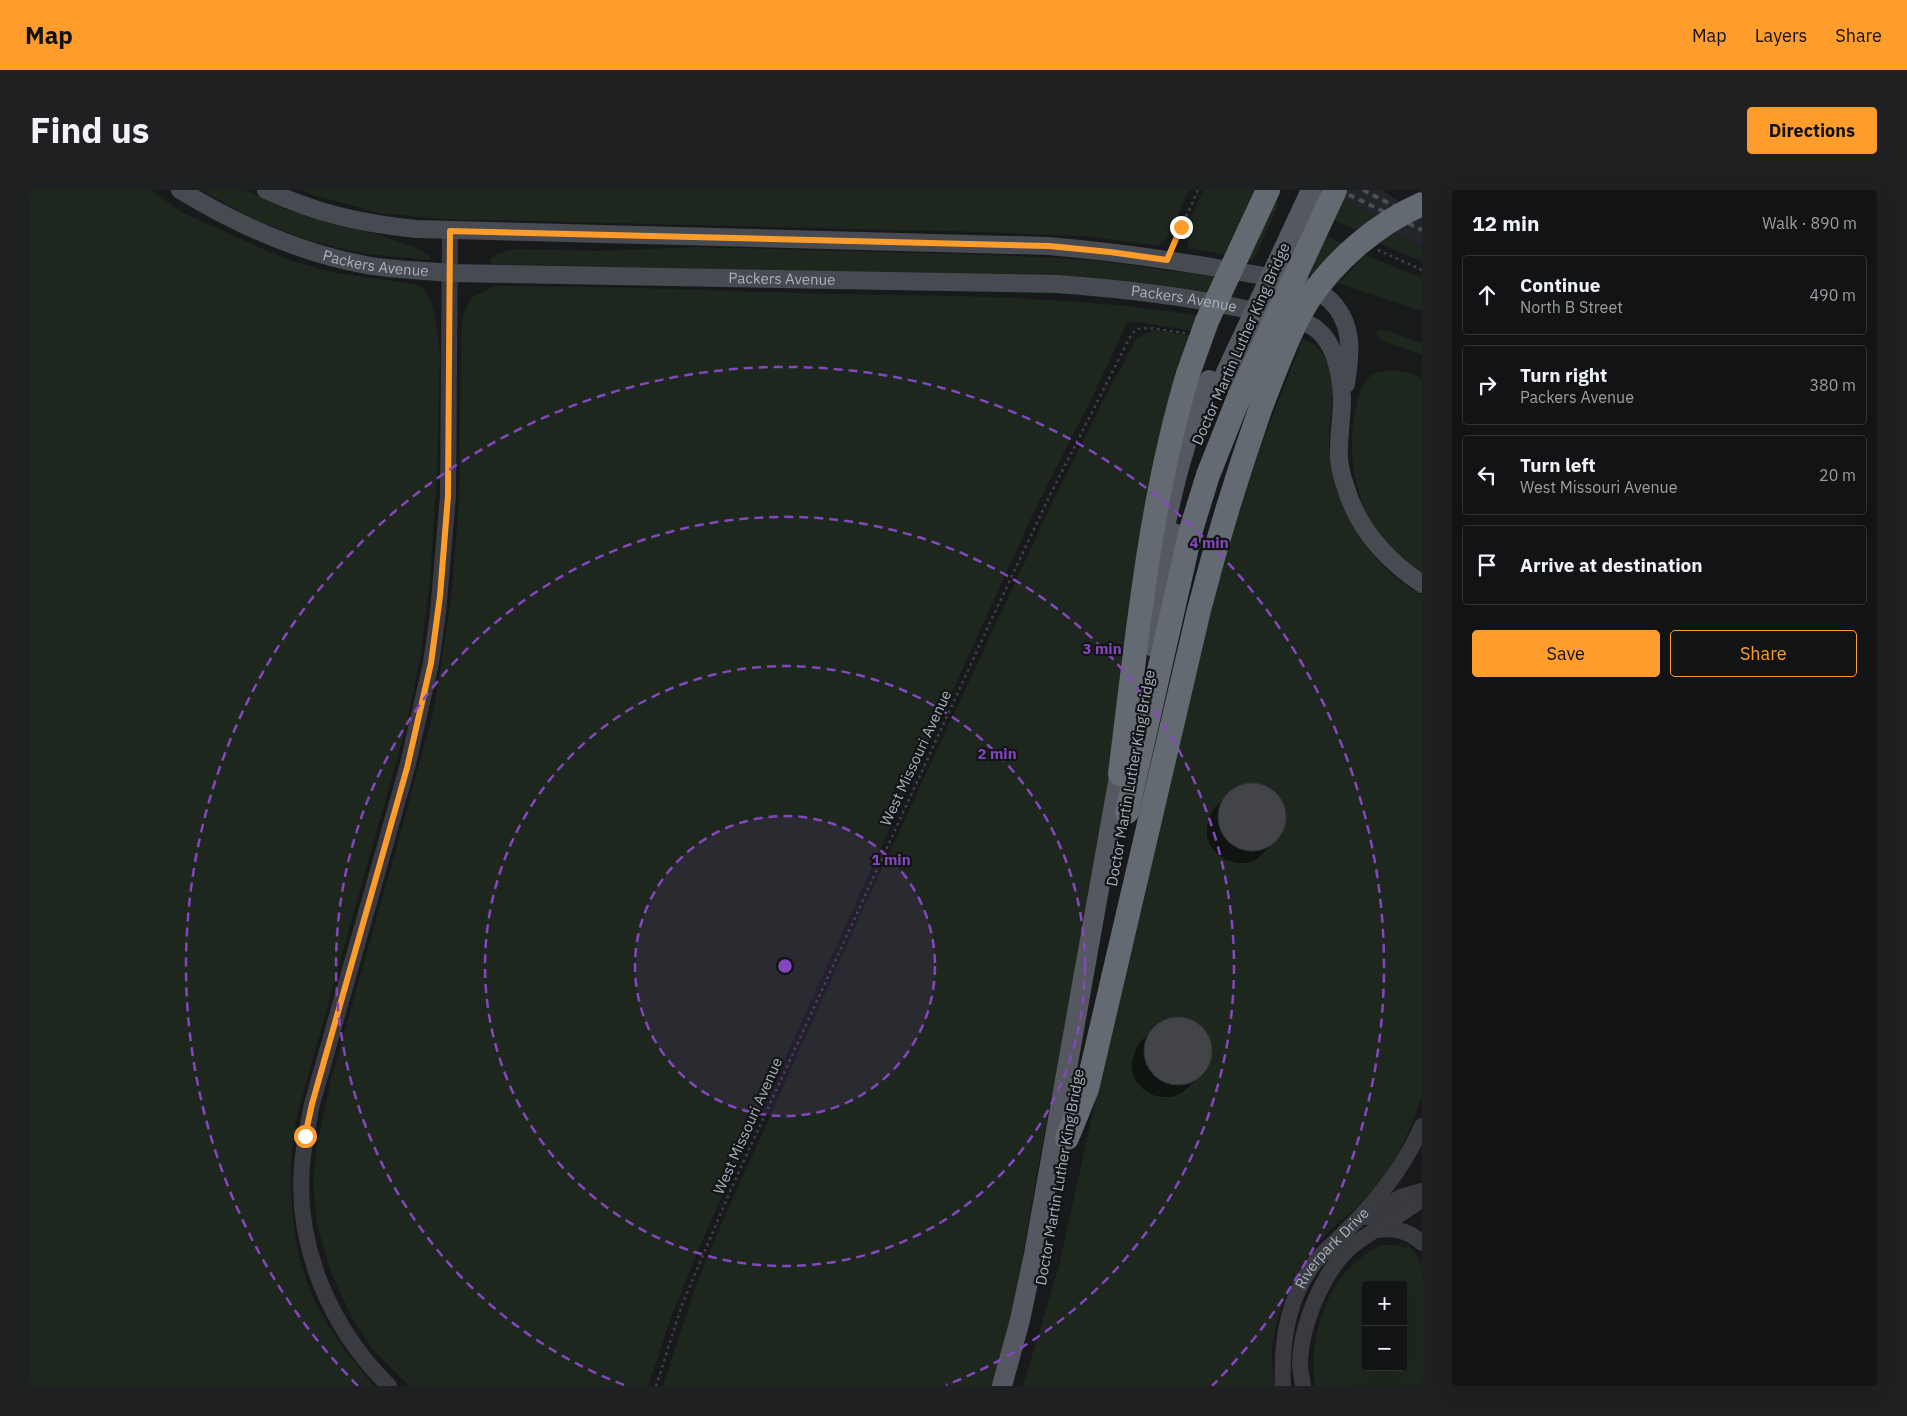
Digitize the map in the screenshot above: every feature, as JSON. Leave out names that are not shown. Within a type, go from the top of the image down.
[{"type":"highway","points":[[1126,812],[1191,530],[1208,475],[1214,384],[1208,321],[1268,190]]},
{"type":"highway","points":[[1120,774],[1156,510],[1177,412],[1214,384],[1336,190]]},
{"type":"highway","points":[[1067,1138],[1087,1089],[1199,610],[1243,456],[1262,404],[1293,330],[1310,299],[1328,276],[1360,243],[1386,223],[1422,204]]},
{"type":"main road","name":"Packers Avenue","points":[[180,190],[222,215],[282,242],[367,266],[449,273],[1057,284],[1122,288],[1220,303],[1310,325],[1322,335],[1330,346],[1338,368],[1342,398],[1339,460],[1352,504],[1371,538],[1382,551],[1393,563],[1422,584]]},
{"type":"main road","name":"Packers Avenue","points":[[266,190],[300,205],[344,218],[377,224],[450,231],[1049,246],[1167,260],[1275,279],[1305,286],[1321,294],[1336,306],[1344,320],[1349,337],[1350,354],[1346,386],[1342,398]]},
{"type":"main road","name":"Doctor Martin Luther King Bridge","points":[[1214,384],[1298,190]]},
{"type":"main road","name":"Doctor Martin Luther King Bridge","points":[[1214,384],[1311,190]]},
{"type":"main road","name":"Doctor Martin Luther King Bridge","points":[[1014,1386],[1016,1360],[1034,1254],[1120,774]]},
{"type":"main road","name":"Doctor Martin Luther King Bridge","points":[[1002,1386],[1016,1360],[1047,1255],[1126,812]]},
{"type":"street","points":[[389,1386],[355,1348],[340,1324],[319,1282],[305,1228],[302,1166],[305,1136],[312,1104],[407,768],[431,663],[440,596],[448,496],[450,231]]},
{"type":"street","name":"Riverpark Drive","points":[[1283,1386],[1282,1370],[1285,1334],[1290,1312],[1310,1269],[1328,1248],[1353,1225],[1396,1174],[1422,1126]]},
{"type":"street","points":[[1353,1225],[1400,1197],[1422,1191]]},
{"type":"street","name":"Riverpark Drive","points":[[1303,1386],[1300,1364],[1305,1328],[1315,1300],[1333,1269],[1351,1247],[1422,1199]]},
{"type":"street","points":[[1376,1230],[1403,1231],[1422,1243]]},
{"type":"path","points":[[1167,260],[1198,190]]},
{"type":"path","name":"West Missouri Avenue","points":[[656,1386],[682,1305],[731,1190],[986,631],[1097,399],[1136,329],[1149,328],[1186,333]]},
{"type":"shaded area","points":[[30,190],[151,190],[183,213],[283,258],[335,273],[415,284],[423,289],[430,298],[435,316],[440,353],[437,474],[430,580],[421,654],[406,727],[300,1104],[292,1156],[291,1179],[294,1227],[304,1274],[312,1295],[328,1325],[346,1352],[374,1386],[30,1386]]},
{"type":"shaded area","points":[[201,190],[246,190],[285,209],[332,224],[377,234],[415,247],[429,255],[431,260],[366,254],[310,241],[254,219]]},
{"type":"shaded area","points":[[301,190],[1189,190],[1168,237],[1157,246],[1095,237],[985,232],[443,219],[379,213]]},
{"type":"shaded area","points":[[1204,190],[1258,190],[1227,255],[1189,248],[1185,231]]},
{"type":"shaded area","points":[[1345,190],[1382,190],[1400,202],[1376,218],[1340,198]]},
{"type":"shaded area","points":[[1273,197],[1278,205],[1253,261],[1244,259]]},
{"type":"shaded area","points":[[1340,198],[1376,218],[1358,231],[1331,219]]},
{"type":"shaded area","points":[[1422,216],[1422,247],[1394,233],[1412,221]]},
{"type":"shaded area","points":[[1394,233],[1422,247],[1422,262],[1379,243]]},
{"type":"shaded area","points":[[1323,235],[1344,244],[1316,277],[1305,274]]},
{"type":"shaded area","points":[[698,247],[996,255],[1091,260],[1217,277],[1210,294],[1071,277],[492,264],[489,261],[498,254],[516,249],[600,251]]},
{"type":"shaded area","points":[[1366,255],[1422,278],[1422,311],[1338,283]]},
{"type":"shaded area","points":[[495,286],[1018,298],[1110,304],[1201,316],[1194,331],[1138,322],[1127,323],[1089,404],[1039,501],[708,1227],[671,1317],[648,1386],[409,1386],[372,1349],[351,1316],[331,1272],[317,1224],[313,1182],[317,1144],[332,1075],[434,709],[451,600],[459,502],[461,338],[463,315],[472,297]]},
{"type":"shaded area","points":[[1153,330],[1193,336],[1144,520],[1107,789],[1077,970],[1042,1145],[1005,1357],[997,1386],[663,1386],[694,1291],[721,1225],[860,916],[1053,501],[1101,405],[1137,338]]},
{"type":"shaded area","points":[[1381,330],[1422,343],[1422,355],[1380,340],[1376,333]]},
{"type":"shaded area","points":[[1303,339],[1316,346],[1324,356],[1332,379],[1329,442],[1331,464],[1345,509],[1356,530],[1385,568],[1403,583],[1422,595],[1422,1096],[1400,1149],[1386,1174],[1368,1196],[1315,1246],[1299,1270],[1285,1298],[1276,1327],[1272,1355],[1274,1386],[1023,1386],[1059,1266],[1197,663],[1232,526],[1256,458]]},
{"type":"shaded area","points":[[1394,370],[1422,378],[1422,575],[1394,552],[1377,532],[1362,503],[1353,466],[1354,415],[1361,389],[1367,379],[1375,373]]},
{"type":"shaded area","points":[[1382,1245],[1396,1245],[1406,1248],[1408,1245],[1417,1255],[1422,1268],[1422,1386],[1315,1386],[1315,1344],[1319,1324],[1326,1304],[1348,1269]]},
{"type":"building","points":[[1259,783],[1271,789],[1280,798],[1286,810],[1284,830],[1276,841],[1259,851],[1245,851],[1228,841],[1220,830],[1218,810],[1228,793],[1239,785]]},
{"type":"building","points":[[1171,1017],[1185,1017],[1197,1022],[1207,1032],[1212,1044],[1212,1058],[1207,1070],[1197,1080],[1185,1085],[1171,1085],[1159,1080],[1149,1070],[1144,1058],[1144,1044],[1149,1032],[1159,1022]]},
{"type":"railway","points":[[1339,190],[1422,230]]},
{"type":"railway","points":[[1363,190],[1422,220]]},
{"type":"route","points":[[305,1136],[312,1104],[407,768],[431,663],[444,563],[448,496],[450,231],[1049,246],[1167,260],[1181,227]]}]
